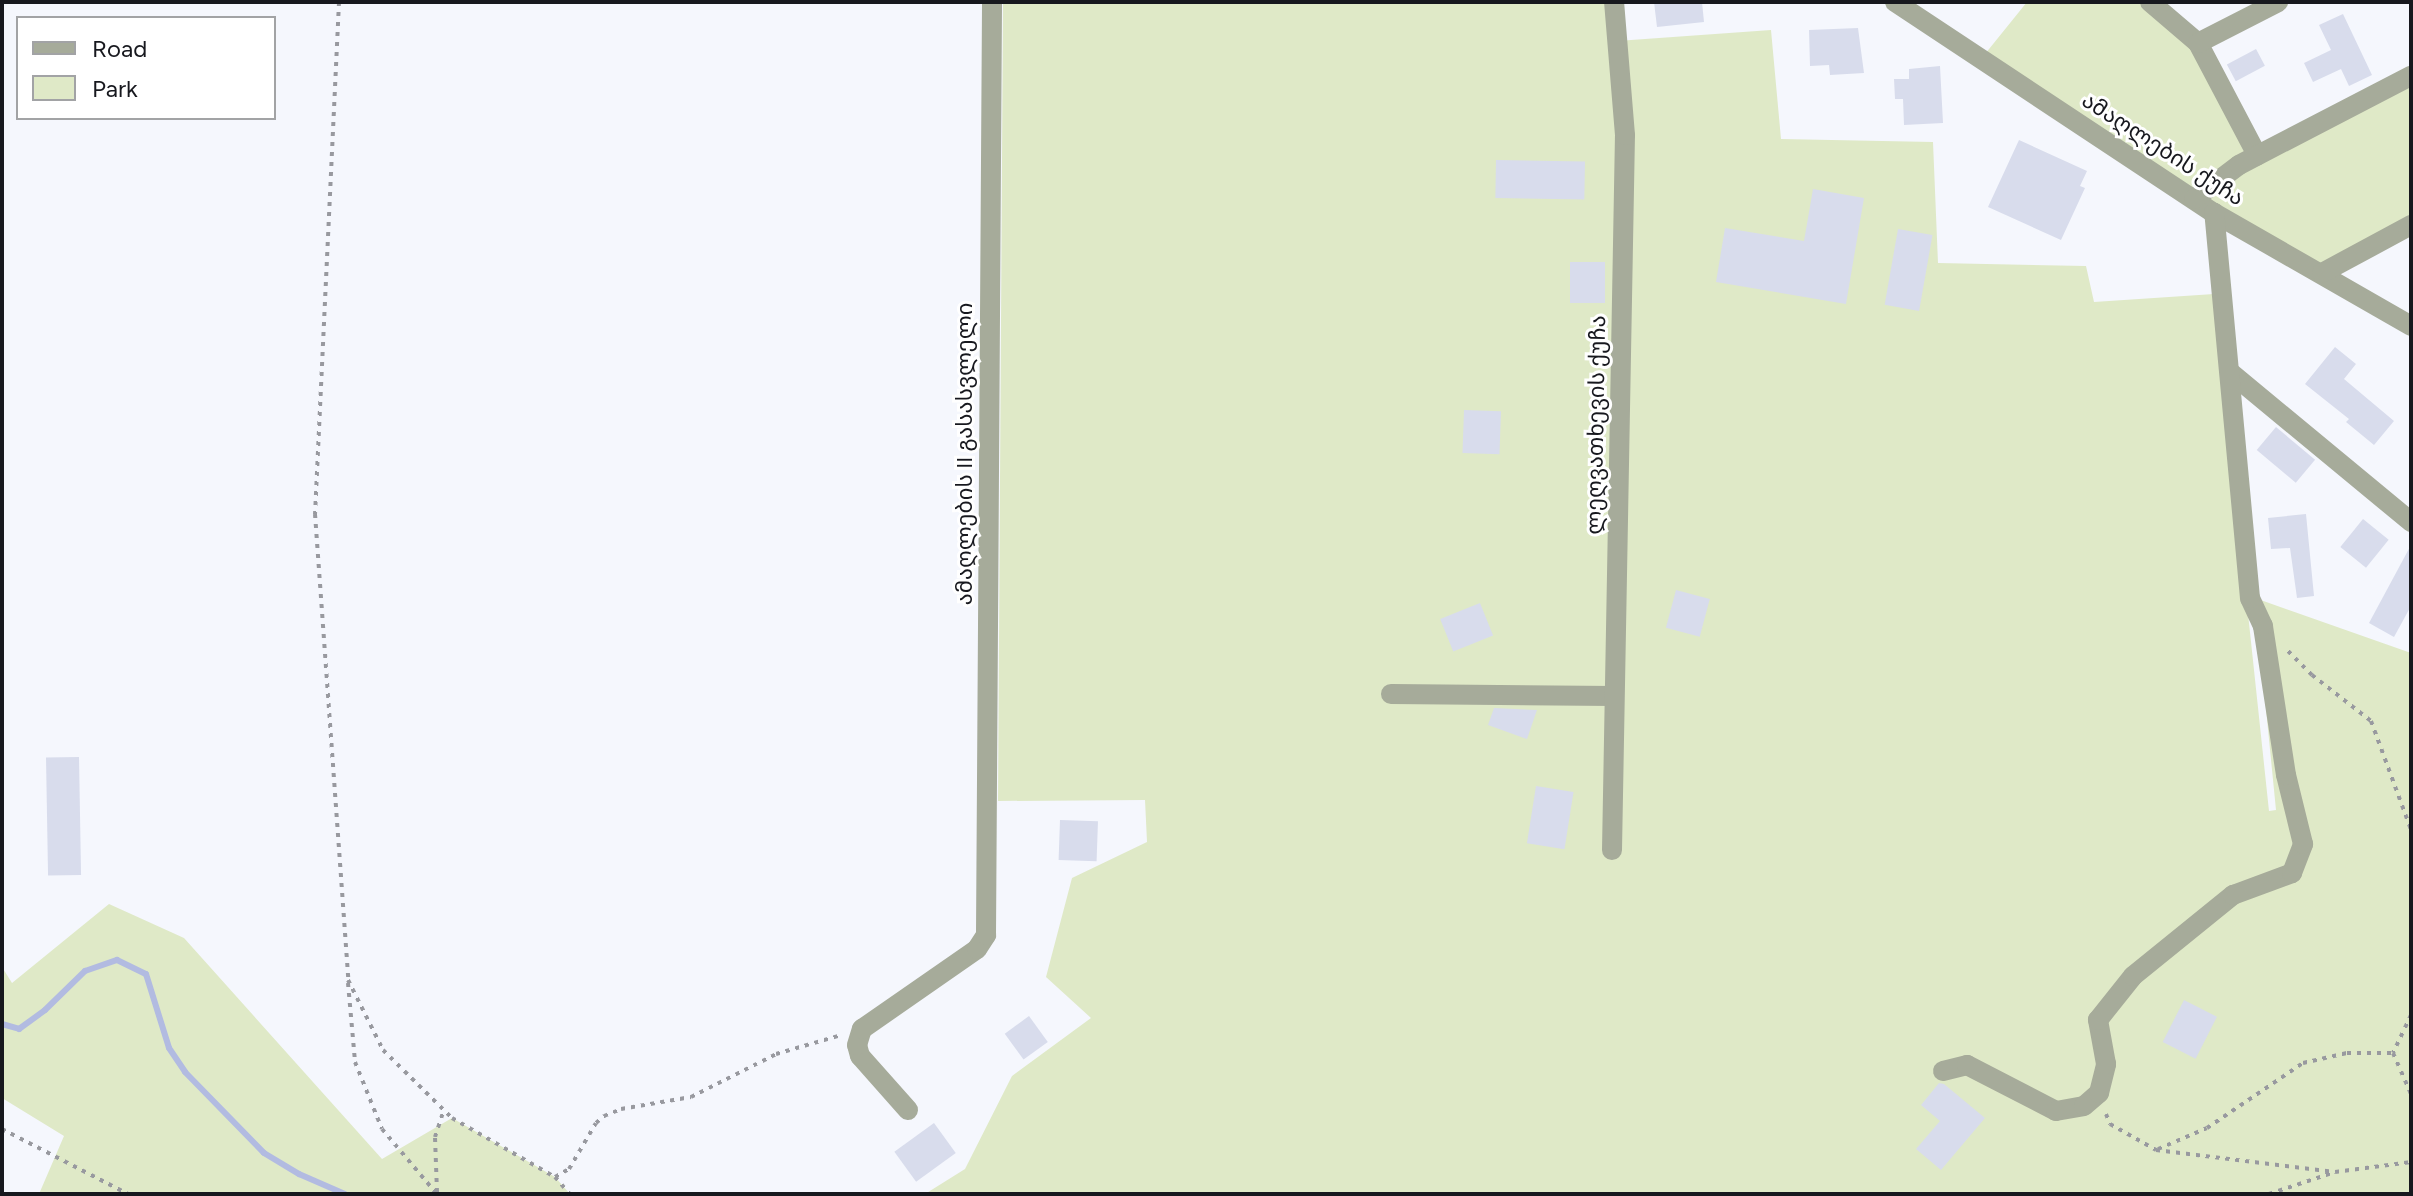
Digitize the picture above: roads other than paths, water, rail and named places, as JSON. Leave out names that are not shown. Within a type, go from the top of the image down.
[{"type":"street","name":"ამაღლების II გასასვლელი","points":[[908,1110],[860,1056],[857,1045],[862,1029],[977,949],[986,935],[992,2]]},
{"type":"street","name":"ლეღვათხევის ქუჩა","points":[[1612,850],[1625,135],[1614,2]]},
{"type":"street","name":"ამაღლების ქუჩა","points":[[1895,2],[2214,213],[2411,325]]},
{"type":"street","points":[[2150,2],[2198,43],[2257,155]]},
{"type":"street","points":[[2198,43],[2278,2]]},
{"type":"street","points":[[2194,199],[2257,155],[2411,76]]},
{"type":"street","points":[[1943,1071],[1967,1065],[2056,1111],[2084,1106],[2099,1093],[2106,1064],[2098,1020],[2133,976],[2233,895],[2292,873],[2303,844],[2286,775],[2263,626],[2250,598],[2214,213]]},
{"type":"street","points":[[2322,273],[2411,225]]},
{"type":"street","points":[[2231,373],[2411,522]]},
{"type":"street","points":[[1391,694],[1614,696]]},
{"type":"waterway","points":[[2,1024],[19,1029],[45,1010],[85,971],[117,960],[146,974],[169,1048],[185,1072],[264,1153],[299,1174],[345,1194]]}]
